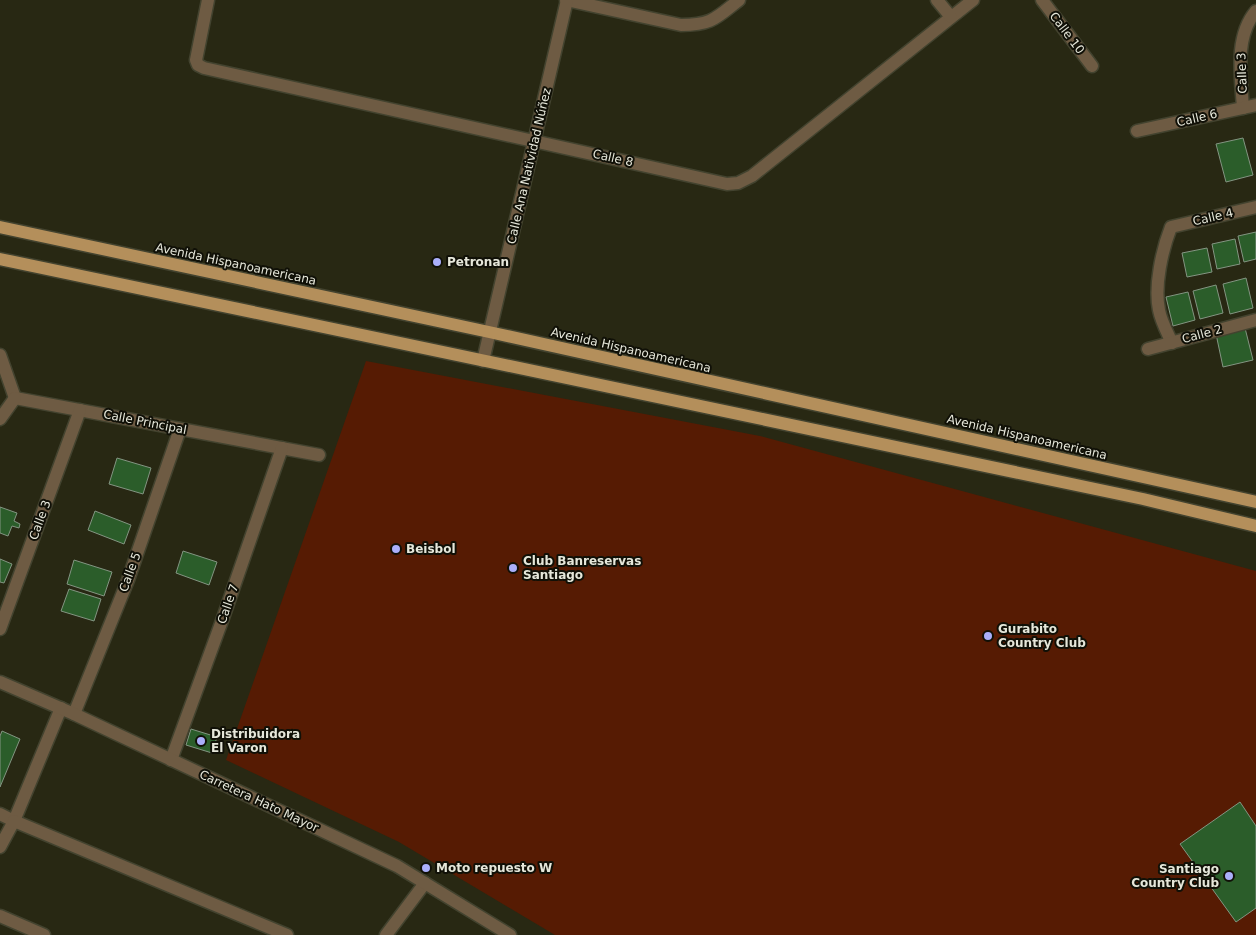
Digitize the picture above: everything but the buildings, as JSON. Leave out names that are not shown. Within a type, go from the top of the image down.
[{"type":"main road","name":"Avenida Hispanoamericana","points":[[0,228],[489,332],[1256,502]]},
{"type":"main road","points":[[0,259],[1143,499],[1256,526]]},
{"type":"street","name":"Calle 8","points":[[208,0],[196,60],[198,65],[204,68],[727,184],[738,183],[752,176],[973,0]]},
{"type":"street","points":[[567,0],[680,25],[696,25],[710,22],[739,0]]},
{"type":"street","name":"Calle Ana Natividad Núñez","points":[[483,361],[567,0]]},
{"type":"street","points":[[937,0],[951,18]]},
{"type":"street","name":"Calle 10","points":[[1042,0],[1092,66]]},
{"type":"street","name":"Calle 3","points":[[1243,108],[1241,46],[1250,18],[1256,11]]},
{"type":"street","name":"Calle 6","points":[[1138,131],[1256,105]]},
{"type":"street","name":"Calle 4","points":[[1172,343],[1159,312],[1156,291],[1164,244],[1171,227],[1256,207]]},
{"type":"street","name":"Calle 2","points":[[1148,349],[1256,320]]},
{"type":"street","points":[[0,355],[15,398],[0,419]]},
{"type":"street","name":"Calle Principal","points":[[15,398],[320,455]]},
{"type":"street","name":"Calle 3","points":[[0,629],[80,410]]},
{"type":"street","name":"Calle 5","points":[[74,714],[128,580],[180,429]]},
{"type":"street","name":"Calle 7","points":[[171,760],[282,448]]},
{"type":"street","name":"Carretera Hato Mayor","points":[[0,682],[74,714],[397,866],[502,933]]},
{"type":"street","points":[[0,847],[14,821],[61,708]]},
{"type":"street","points":[[0,814],[287,935]]},
{"type":"street","points":[[386,935],[425,883]]},
{"type":"street","points":[[0,916],[44,935]]},
{"type":"shaded area","points":[[366,361],[760,436],[1256,571],[1256,935],[555,935],[399,842],[226,760]]},
{"type":"place","name":"Petronan","points":[[437,262]]},
{"type":"place","name":"Beisbol","points":[[396,549]]},
{"type":"place","name":"Club Banreservas Santiago","points":[[513,568]]},
{"type":"place","name":"Gurabito Country Club","points":[[988,636]]},
{"type":"place","name":"Distribuidora El Varon","points":[[201,741]]},
{"type":"place","name":"Moto repuesto W","points":[[426,868]]},
{"type":"place","name":"Santiago Country Club","points":[[1229,876]]}]
